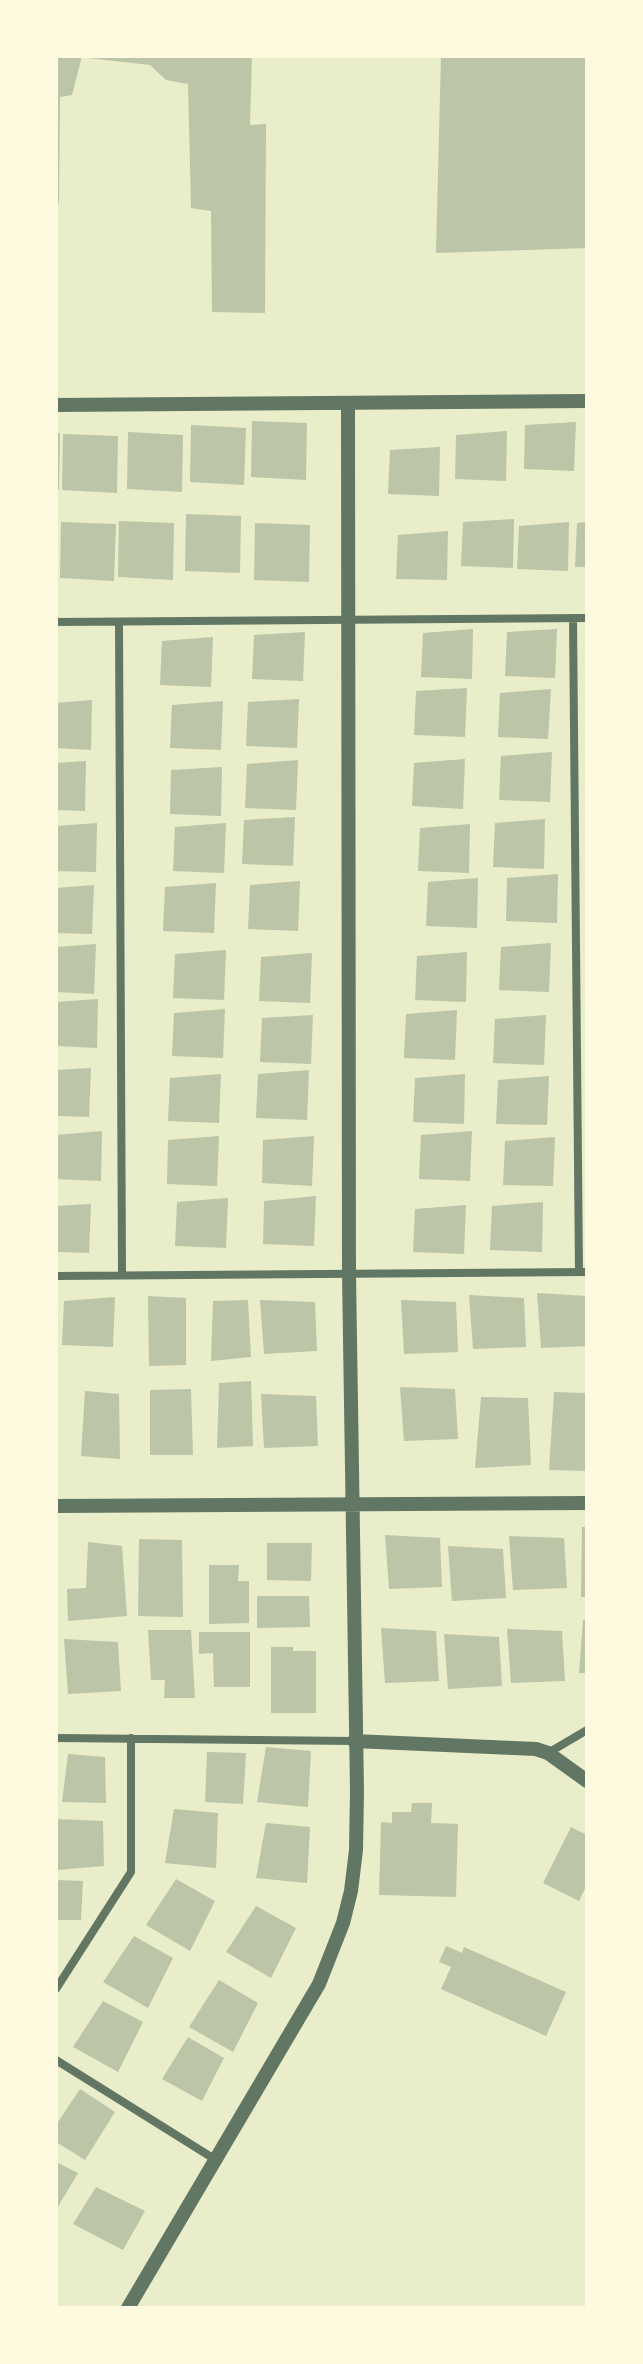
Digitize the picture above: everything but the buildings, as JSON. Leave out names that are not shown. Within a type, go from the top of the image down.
[{"type":"street","points":[[56,405],[587,401]]},
{"type":"street","points":[[128,2308],[319,1984],[343,1923],[356,1850],[349,1274],[348,403]]},
{"type":"street","points":[[56,1276],[583,1272],[573,618]]},
{"type":"street","points":[[56,622],[587,618]]},
{"type":"street","points":[[119,622],[122,1275]]},
{"type":"street","points":[[56,1506],[587,1503]]},
{"type":"street","points":[[548,1753],[587,1730]]},
{"type":"street","points":[[56,1738],[354,1741],[524,1747],[548,1753],[587,1781]]},
{"type":"street","points":[[56,1989],[131,1872],[131,1738]]},
{"type":"street","points":[[56,2060],[216,2160]]}]
